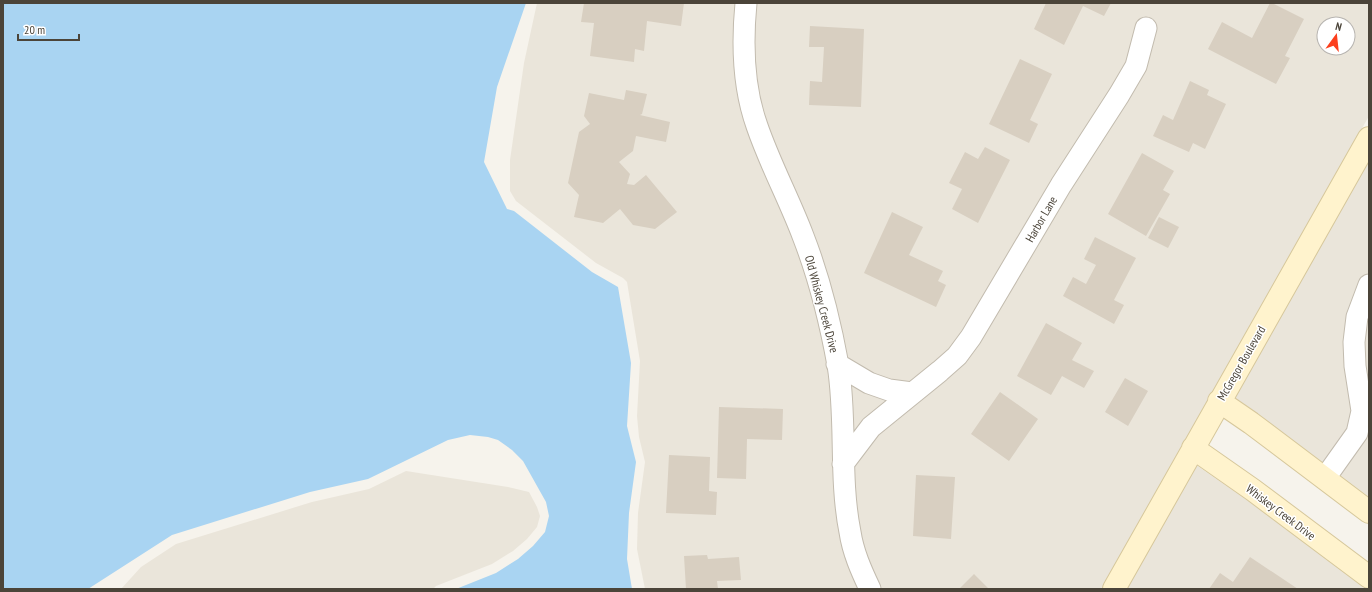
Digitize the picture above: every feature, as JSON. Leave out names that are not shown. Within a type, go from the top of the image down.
[{"type":"main road","name":"McGregor Boulevard","points":[[1114,589],[1369,138]]},
{"type":"main road","points":[[1219,402],[1251,423],[1369,512]]},
{"type":"main road","name":"Whiskey Creek Drive","points":[[1193,448],[1253,490],[1369,577]]},
{"type":"street","name":"Old Whiskey Creek Drive","points":[[746,3],[744,54],[746,79],[751,105],[757,126],[803,236],[818,280],[830,324],[837,364],[842,411],[845,503],[850,533],[858,564],[870,589]]},
{"type":"street","name":"Harbor Lane","points":[[843,464],[870,427],[940,372],[957,356],[971,338],[1062,185],[1136,66],[1146,28]]},
{"type":"street","points":[[1324,478],[1357,434],[1362,411],[1354,366],[1354,342],[1357,317],[1369,285]]},
{"type":"street","points":[[837,364],[869,383],[889,390],[912,393]]},
{"type":"shaded area","points":[[537,3],[1369,3],[1369,116],[1101,589],[645,589],[637,549],[638,513],[645,462],[639,437],[637,416],[640,361],[627,282],[623,278],[596,263],[516,201],[510,191],[510,160],[524,63]]},
{"type":"shaded area","points":[[1369,159],[1369,497],[1234,397]]},
{"type":"shaded area","points":[[1196,465],[1247,500],[1366,589],[1126,589]]},
{"type":"shaded area","points":[[406,471],[508,487],[529,492],[540,516],[537,527],[527,539],[513,551],[492,564],[436,586],[433,589],[121,589],[141,567],[176,544],[312,502],[369,489]]},
{"type":"water","points":[[3,3],[526,3],[497,87],[484,162],[507,209],[514,211],[592,272],[618,287],[631,363],[627,426],[636,462],[629,513],[627,559],[632,589],[456,589],[496,573],[518,559],[533,546],[545,532],[549,516],[546,502],[523,461],[512,450],[498,440],[470,435],[448,440],[368,479],[310,492],[172,535],[88,589],[3,589]]},
{"type":"building","points":[[584,3],[684,3],[681,26],[647,21],[644,51],[635,49],[634,62],[590,56],[594,23],[581,22]]},
{"type":"building","points":[[1046,3],[1111,3],[1104,16],[1083,6],[1064,45],[1034,29]]},
{"type":"building","points":[[1270,3],[1304,19],[1285,56],[1290,58],[1276,84],[1208,49],[1222,22],[1252,38]]},
{"type":"building","points":[[810,26],[864,29],[861,107],[809,105],[810,81],[822,82],[824,47],[809,47]]},
{"type":"building","points":[[1020,59],[1052,74],[1030,120],[1038,124],[1029,143],[989,124]]},
{"type":"building","points":[[1190,81],[1209,90],[1207,95],[1226,104],[1205,149],[1193,143],[1189,152],[1153,136],[1163,115],[1173,120]]},
{"type":"building","points":[[626,90],[647,94],[642,114],[640,115],[670,122],[666,142],[636,136],[633,151],[619,162],[630,174],[627,184],[634,185],[646,175],[677,212],[655,229],[633,225],[620,209],[603,223],[574,217],[579,195],[568,183],[579,132],[590,124],[584,116],[589,93],[624,100]]},
{"type":"building","points":[[985,147],[1010,160],[978,223],[952,209],[962,189],[949,183],[965,152],[978,159]]},
{"type":"building","points":[[1142,153],[1174,171],[1163,190],[1170,194],[1146,236],[1108,214]]},
{"type":"building","points":[[892,212],[923,227],[909,255],[943,271],[938,281],[946,285],[936,307],[864,273]]},
{"type":"building","points":[[1159,217],[1179,227],[1168,248],[1148,238]]},
{"type":"building","points":[[1095,237],[1136,258],[1114,300],[1124,305],[1114,324],[1063,296],[1073,277],[1086,284],[1096,265],[1084,259]]},
{"type":"building","points":[[1046,323],[1082,343],[1072,360],[1094,371],[1084,388],[1062,376],[1051,395],[1017,376]]},
{"type":"building","points":[[1125,378],[1148,391],[1128,426],[1105,412]]},
{"type":"building","points":[[1000,392],[1038,419],[1009,461],[971,434]]},
{"type":"building","points":[[719,407],[783,409],[782,440],[747,439],[746,479],[717,478]]},
{"type":"building","points":[[669,455],[710,457],[709,491],[717,492],[716,515],[666,513]]},
{"type":"building","points":[[916,475],[955,477],[951,539],[913,536]]},
{"type":"building","points":[[707,555],[708,559],[739,557],[741,580],[717,581],[718,589],[686,589],[684,556]]},
{"type":"building","points":[[1250,557],[1298,589],[1209,589],[1220,573],[1233,582]]},
{"type":"building","points":[[974,574],[989,589],[959,589]]}]
